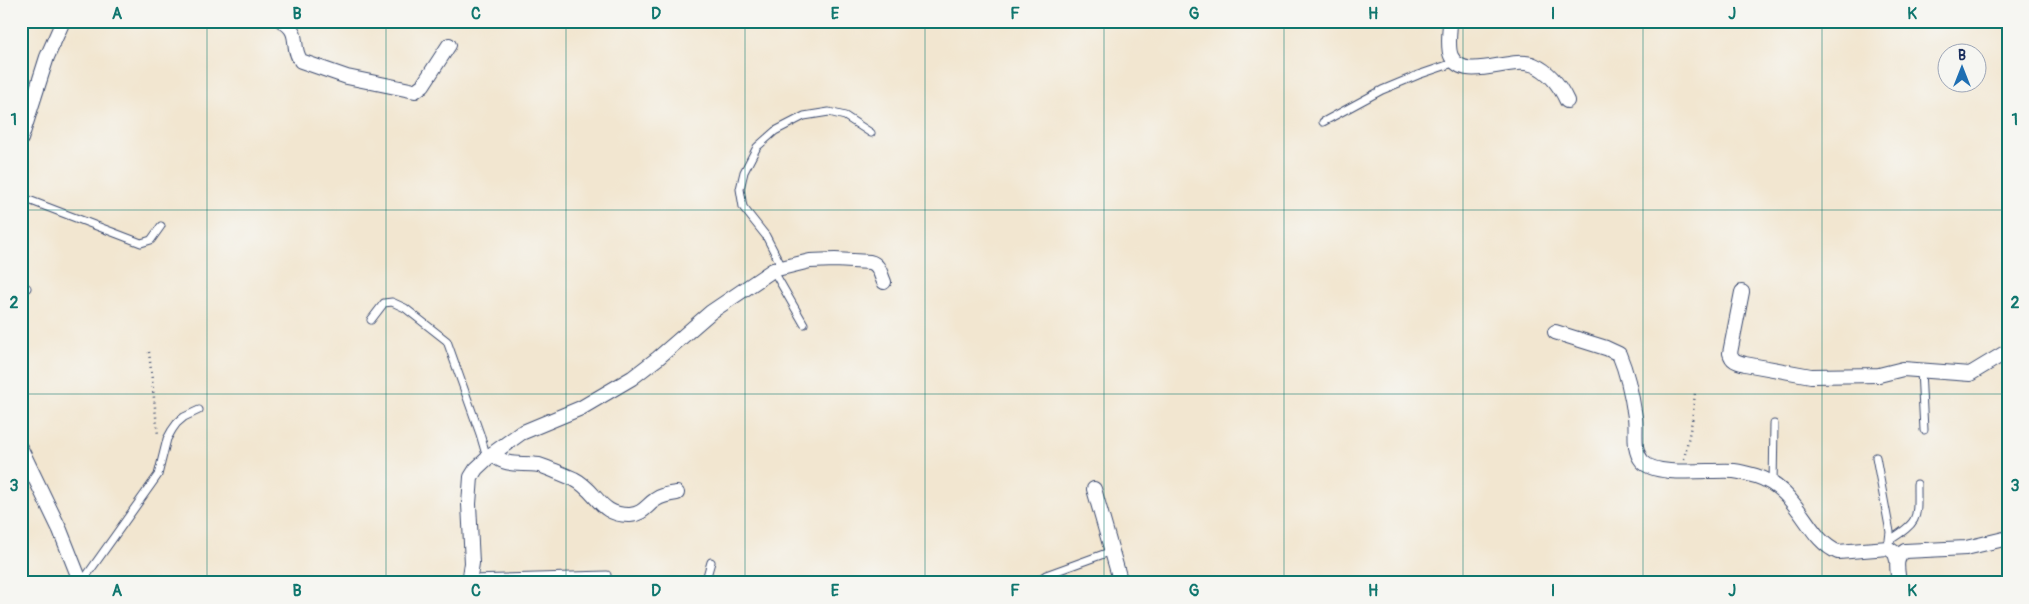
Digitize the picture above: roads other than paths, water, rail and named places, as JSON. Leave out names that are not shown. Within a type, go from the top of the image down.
[{"type":"street","points":[[21,139],[47,57],[63,21]]},
{"type":"street","points":[[282,21],[288,24],[295,35],[296,51],[301,61],[347,77],[415,91],[423,85],[449,45]]},
{"type":"street","points":[[1450,21],[1450,53],[1456,62],[1463,67],[1470,70],[1515,63],[1534,65],[1559,84],[1567,101]]},
{"type":"street","points":[[470,581],[472,563],[469,504],[471,478],[489,456],[521,433],[581,408],[632,378],[711,312],[778,269],[810,262],[835,260],[870,262],[875,263],[884,282]]},
{"type":"street","points":[[1742,292],[1730,353],[1736,362],[1811,376],[1879,375],[1903,369],[1970,374],[2007,349]]},
{"type":"street","points":[[1555,332],[1620,354],[1635,417],[1637,454],[1643,463],[1669,472],[1735,471],[1758,476],[1788,496],[1830,549],[1838,552],[1889,544],[1896,560],[1900,583]]},
{"type":"street","points":[[21,449],[60,530],[81,583]]},
{"type":"street","points":[[489,456],[510,464],[540,466],[575,480],[608,511],[620,514],[640,513],[661,496],[677,493]]},
{"type":"street","points":[[1094,489],[1121,583]]},
{"type":"street","points":[[1896,560],[1905,551],[1966,548],[2008,538]]},
{"type":"lane","points":[[1323,122],[1382,90],[1456,62]]},
{"type":"lane","points":[[804,324],[778,269],[766,236],[743,207],[740,189],[744,172],[757,147],[775,131],[804,116],[829,112],[845,116],[871,133]]},
{"type":"lane","points":[[21,197],[141,243],[152,240],[161,226]]},
{"type":"lane","points":[[371,320],[384,303],[392,302],[405,308],[447,341],[489,456]]},
{"type":"lane","points":[[1921,370],[1924,430]]},
{"type":"lane","points":[[81,583],[158,475],[167,439],[176,423],[199,410]]},
{"type":"lane","points":[[1773,485],[1774,424]]},
{"type":"lane","points":[[1876,457],[1889,544]]},
{"type":"lane","points":[[1889,544],[1907,529],[1916,518],[1917,484]]},
{"type":"lane","points":[[1035,583],[1046,575],[1112,551]]},
{"type":"lane","points":[[705,583],[711,562]]},
{"type":"lane","points":[[470,581],[607,574]]}]
